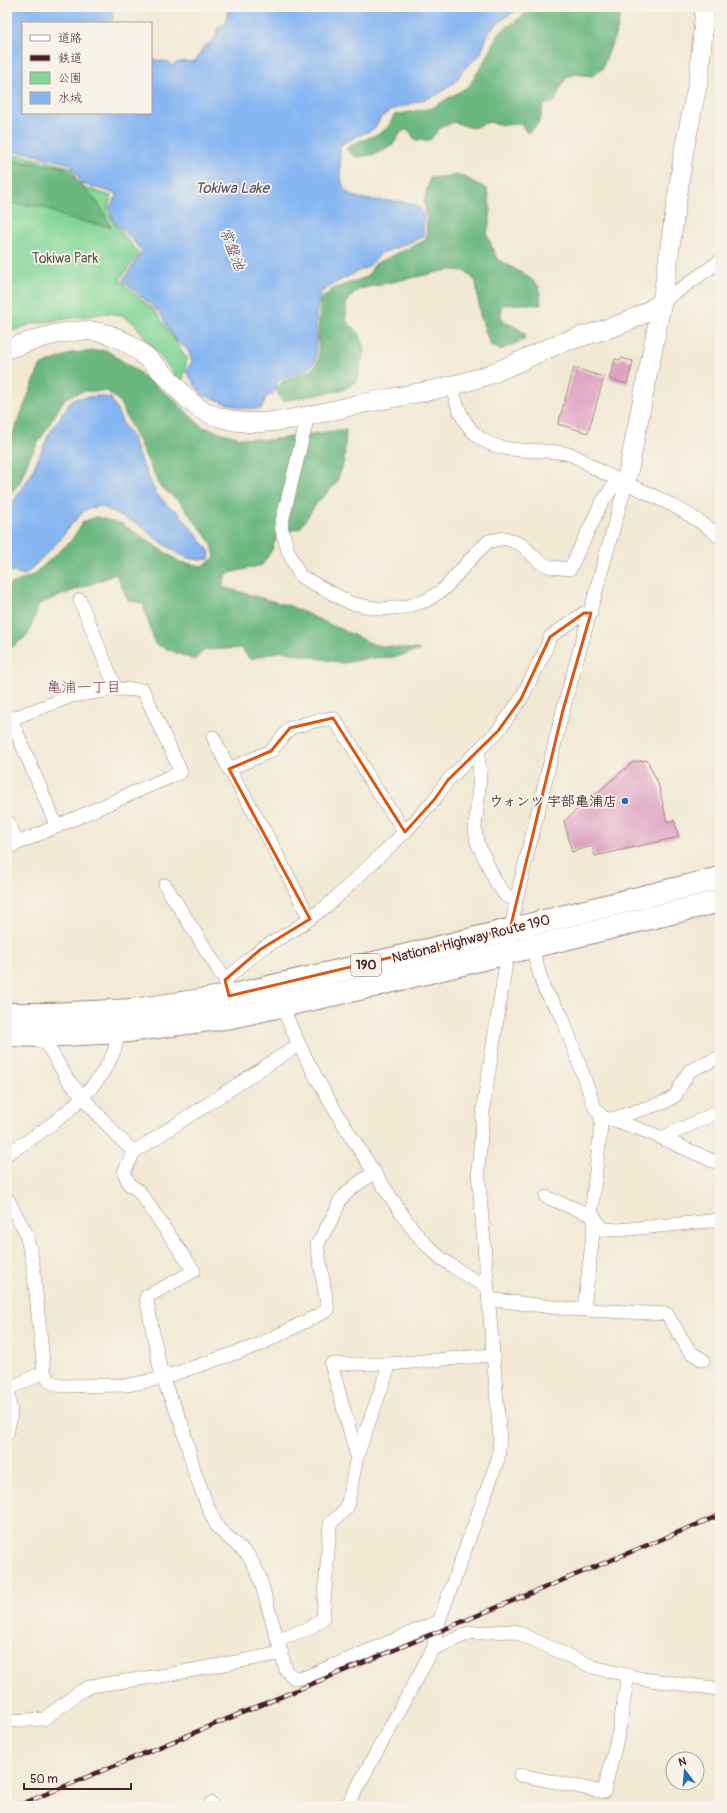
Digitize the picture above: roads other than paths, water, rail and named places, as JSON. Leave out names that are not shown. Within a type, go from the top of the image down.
[{"type":"highway","name":"National Highway Route 190","points":[[7,1014],[50,1014],[133,1010],[227,988],[384,960],[720,878]]},
{"type":"highway","name":"National Highway Route 190","points":[[7,1036],[42,1036],[120,1032],[231,1017],[368,987],[720,901]]},
{"type":"street","points":[[705,7],[699,77],[684,150],[662,302],[591,613],[563,710],[516,900],[519,927],[532,948],[544,989],[562,1016],[595,1108],[607,1118],[662,1138],[720,1162]]},
{"type":"street","points":[[7,349],[44,336],[64,332],[84,330],[113,335],[126,341],[144,354],[189,402],[202,410],[216,416],[246,423],[262,422],[308,415],[452,386],[483,376],[562,343],[627,322],[648,312],[720,261]]},
{"type":"street","points":[[452,386],[462,416],[480,437],[493,445],[571,455],[684,511],[720,537]]},
{"type":"street","points":[[308,415],[281,526],[288,551],[300,576],[350,603],[380,609],[406,607],[428,600],[444,589],[476,553],[489,541],[505,538],[522,545],[540,562],[551,567],[570,569],[601,504],[622,481]]},
{"type":"street","points":[[80,600],[116,689]]},
{"type":"street","points":[[165,885],[227,988],[261,949],[310,919],[328,905],[405,832],[434,800],[448,780],[498,731],[521,699],[545,651],[550,637],[584,613],[591,613]]},
{"type":"street","points":[[7,820],[13,846],[57,827],[181,772],[143,690],[116,689],[72,696],[9,718],[57,827]]},
{"type":"street","points":[[229,769],[271,751],[290,728],[333,718],[354,749],[370,780],[405,832]]},
{"type":"street","points":[[213,737],[229,769],[268,837],[310,919]]},
{"type":"street","points":[[478,752],[480,776],[475,828],[477,842],[496,882],[505,895],[516,900]]},
{"type":"street","points":[[347,1806],[433,1650],[439,1621],[498,1459],[500,1439],[478,1166],[484,1102],[508,952],[519,927]]},
{"type":"street","points":[[282,1006],[298,1045],[347,1131],[410,1225],[431,1250],[475,1281],[487,1286]]},
{"type":"street","points":[[7,1154],[32,1139],[84,1098],[111,1058],[120,1032]]},
{"type":"street","points":[[42,1036],[68,1080],[134,1152]]},
{"type":"street","points":[[298,1045],[134,1152],[124,1172],[129,1184],[139,1191],[194,1271],[146,1297],[162,1378],[181,1422],[209,1510],[218,1528],[248,1555],[259,1575],[286,1670],[294,1678],[306,1677],[439,1621]]},
{"type":"street","points":[[607,1118],[665,1102],[674,1096],[689,1071],[720,1057]]},
{"type":"street","points":[[662,1138],[720,1111]]},
{"type":"street","points":[[584,1309],[593,1216],[607,1118]]},
{"type":"street","points":[[7,1198],[26,1233],[34,1264],[44,1372],[49,1381],[60,1386],[129,1385],[162,1378],[259,1345],[328,1310],[317,1245],[335,1213],[340,1200],[351,1189],[374,1172]]},
{"type":"street","points":[[546,1197],[593,1216],[603,1229],[618,1230],[720,1220]]},
{"type":"street","points":[[488,1299],[584,1309],[667,1314],[690,1352],[703,1360]]},
{"type":"street","points":[[357,1456],[330,1364],[390,1364],[493,1355]]},
{"type":"street","points":[[278,1639],[310,1628],[323,1618],[330,1524],[347,1508],[357,1456],[390,1364]]},
{"type":"street","points":[[7,1434],[11,1414],[7,1389],[44,1372]]},
{"type":"street","points":[[433,1650],[469,1633],[514,1631],[593,1667],[643,1679],[720,1689]]},
{"type":"street","points":[[7,1721],[44,1719],[81,1691],[91,1686],[167,1675],[282,1653]]},
{"type":"street","points":[[520,1775],[604,1792],[620,1731],[628,1675]]},
{"type":"water","name":"Tokiwa Lake","points":[[7,7],[108,7],[112,11],[113,19],[108,22],[22,22],[22,114],[152,114],[152,57],[155,60],[169,62],[170,66],[179,62],[196,61],[202,49],[217,36],[217,29],[226,23],[228,7],[522,7],[507,16],[489,31],[480,55],[463,70],[457,80],[437,95],[389,111],[380,119],[374,129],[340,145],[341,177],[343,186],[348,193],[356,197],[366,199],[410,203],[418,207],[424,214],[423,237],[382,253],[369,266],[335,283],[320,293],[316,314],[316,361],[307,370],[277,381],[274,393],[266,397],[261,409],[241,408],[202,395],[186,371],[192,362],[188,350],[176,341],[160,313],[123,280],[142,252],[130,237],[113,221],[110,207],[118,194],[82,184],[71,164],[27,153],[7,152]]},
{"type":"water","points":[[97,396],[111,398],[124,426],[132,436],[139,457],[155,492],[169,507],[177,511],[210,552],[209,559],[199,560],[185,557],[159,541],[137,523],[101,506],[86,509],[69,527],[60,540],[25,575],[11,571],[7,573],[7,507],[12,504],[31,475],[49,434],[73,399]]},
{"type":"railway","points":[[17,1806],[720,1515]]},
{"type":"place","name":"ウォンツ 宇部亀浦店","points":[[625,801]]},
{"type":"district","name":"亀浦一丁目","points":[[84,687]]},
{"type":"water label","name":"常盤池","points":[[232,249]]},
{"type":"park label","name":"Tokiwa Park","points":[[65,258]]}]
